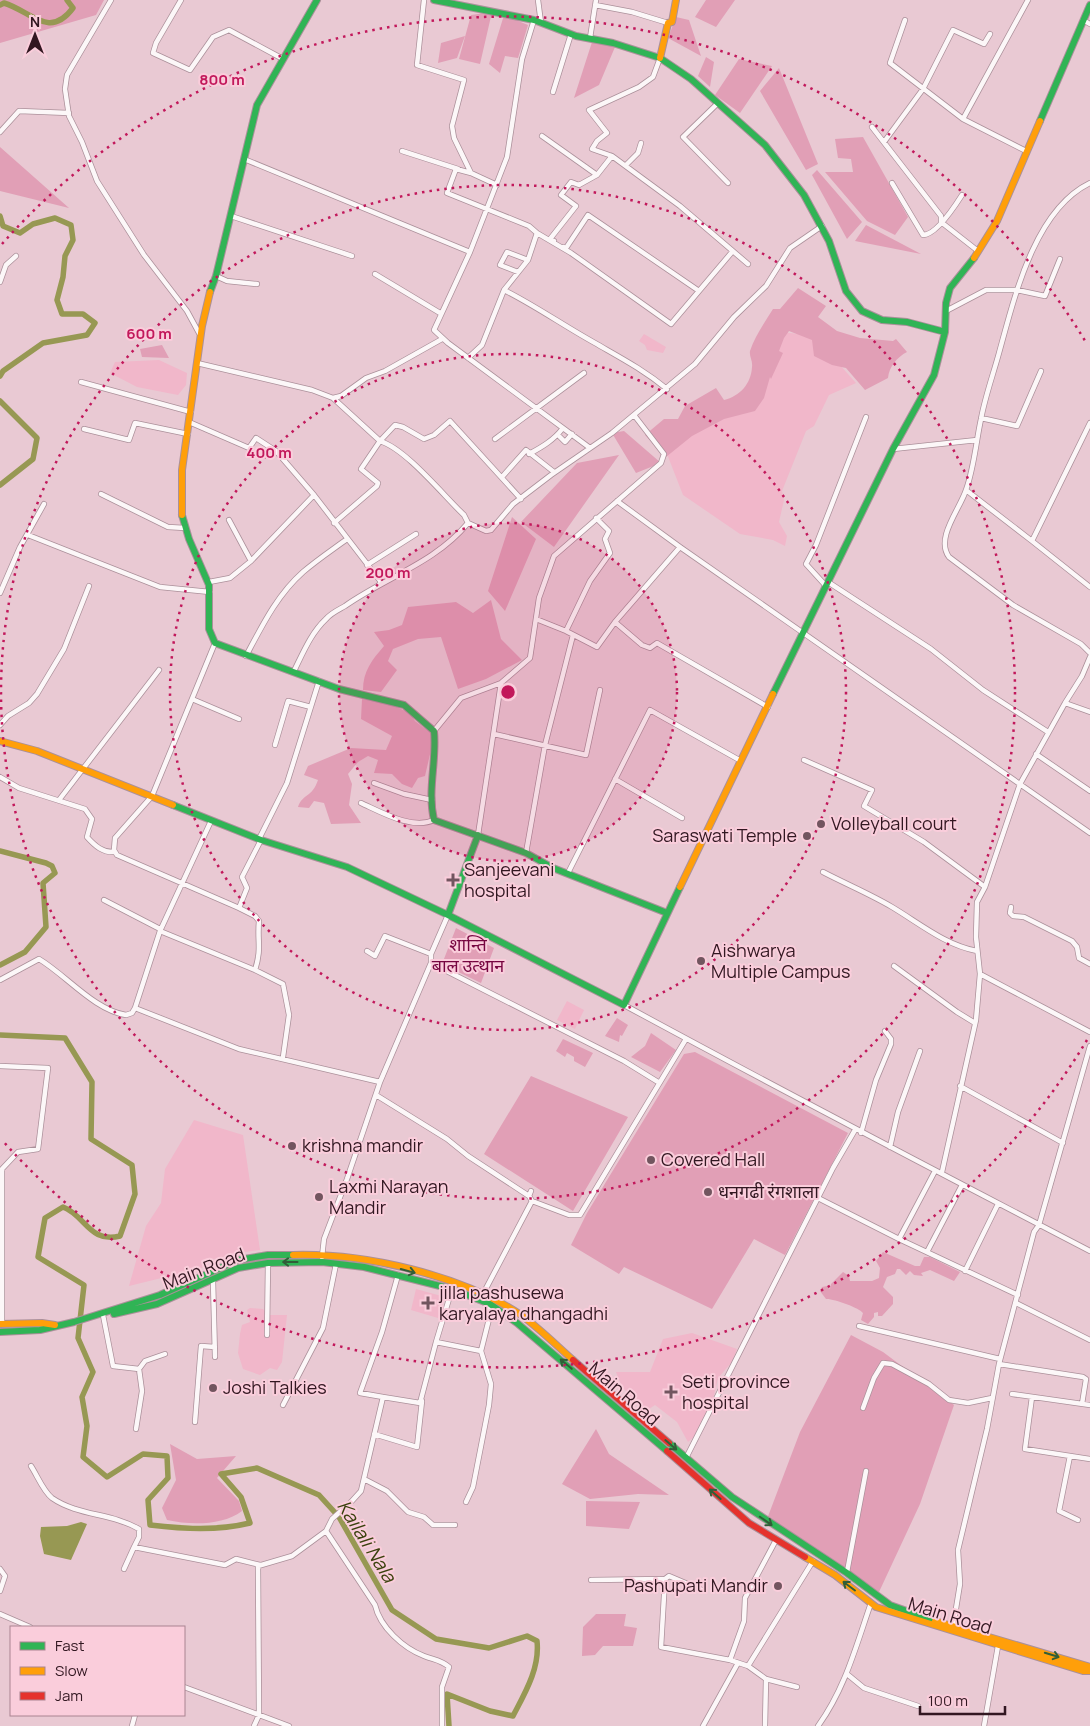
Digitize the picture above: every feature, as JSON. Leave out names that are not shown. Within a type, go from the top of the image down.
[{"type":"street","points":[[111,0],[67,75],[65,89],[69,113],[101,188],[144,255],[187,311],[199,333]]},
{"type":"street","points":[[181,0],[156,43],[153,53],[190,70],[213,37],[229,30],[283,59]]},
{"type":"street","points":[[317,0],[257,105],[216,276],[207,299],[199,333],[181,506],[185,528],[209,582],[207,627],[215,643],[339,689],[404,705],[434,731]]},
{"type":"street","points":[[424,0],[417,65],[464,80],[452,126],[454,138],[471,173]]},
{"type":"street","points":[[434,0],[475,10],[534,20],[570,34],[613,43],[660,58],[691,78],[765,145],[804,195],[829,241],[846,291],[862,311],[882,320],[907,322],[926,329],[946,332]]},
{"type":"street","points":[[538,0],[542,23]]},
{"type":"street","points":[[676,0],[674,16],[672,22],[668,23],[660,58],[653,77],[639,87],[589,110],[607,133],[596,142],[592,149],[612,156],[626,165],[680,206],[748,264]]},
{"type":"street","points":[[963,119],[1028,0]]},
{"type":"street","points":[[590,38],[596,2],[668,23]]},
{"type":"street","points":[[624,1005],[666,913],[805,633],[893,449],[934,375],[946,332],[946,303],[950,288],[978,251],[996,221],[1090,5]]},
{"type":"street","points":[[534,20],[522,59],[507,157],[470,252],[440,313],[434,330],[442,339],[590,448]]},
{"type":"street","points":[[905,20],[890,63],[963,119],[1026,151]]},
{"type":"street","points":[[1083,20],[1090,24]]},
{"type":"street","points":[[884,142],[922,89],[953,30],[984,44],[990,34]]},
{"type":"street","points":[[553,92],[570,34]]},
{"type":"street","points":[[718,103],[684,137],[728,183]]},
{"type":"street","points":[[0,132],[19,111],[69,113]]},
{"type":"street","points":[[872,128],[940,216],[941,222],[978,251]]},
{"type":"street","points":[[542,136],[598,175]]},
{"type":"street","points":[[626,165],[638,153],[641,143]]},
{"type":"street","points":[[402,151],[471,173],[497,185]]},
{"type":"street","points":[[612,156],[598,175],[579,185],[571,182],[561,195],[576,206],[550,239],[566,248],[588,215],[699,291]]},
{"type":"street","points":[[244,159],[470,252]]},
{"type":"street","points":[[471,173],[456,169],[448,193],[529,226],[537,233],[572,253],[671,324],[732,252]]},
{"type":"street","points":[[892,183],[923,235],[929,234],[962,196]]},
{"type":"street","points":[[942,1172],[975,1022],[980,974],[977,951],[977,902],[985,887],[1020,784],[1048,732],[1082,676],[1090,655],[1073,640],[1012,605],[949,557],[945,552],[945,540],[966,490],[981,418],[1017,290],[1041,234],[1052,218],[1072,196],[1090,183]]},
{"type":"street","points":[[231,216],[352,256]]},
{"type":"street","points":[[197,363],[312,390],[333,398],[380,441],[398,450],[411,461],[464,516],[468,523],[486,531],[491,530],[513,504],[634,415],[695,364],[734,317],[766,286],[790,248],[822,226]]},
{"type":"street","points":[[468,358],[482,345],[504,290],[528,260],[537,233]]},
{"type":"street","points":[[518,272],[500,265],[508,252],[528,260]]},
{"type":"street","points":[[0,282],[6,265],[16,256]]},
{"type":"street","points":[[946,311],[986,290],[1017,290],[1045,296],[1060,259]]},
{"type":"street","points":[[375,274],[440,313]]},
{"type":"street","points":[[216,276],[227,282],[257,284]]},
{"type":"street","points":[[504,290],[532,304],[595,344],[623,357],[648,373],[667,389]]},
{"type":"street","points":[[333,398],[341,396],[366,378],[385,371],[442,339]]},
{"type":"street","points":[[981,418],[1017,426],[1041,371]]},
{"type":"street","points":[[495,439],[535,407],[552,398],[584,373]]},
{"type":"street","points":[[81,382],[191,412]]},
{"type":"street","points":[[434,820],[430,808],[432,800],[434,731],[461,698],[501,683],[530,658],[539,598],[554,556],[661,463],[664,454],[634,415]]},
{"type":"street","points":[[866,417],[816,545],[806,564],[827,584],[931,649],[983,690],[1048,732]]},
{"type":"street","points":[[334,523],[377,486],[378,483],[361,469],[380,441],[395,425],[403,426],[424,439],[434,435],[450,421],[521,499]]},
{"type":"street","points":[[84,429],[130,440],[135,422],[188,434]]},
{"type":"street","points":[[189,422],[249,448],[256,438],[276,451],[314,495],[381,582],[379,586]]},
{"type":"street","points":[[1032,541],[1090,423]]},
{"type":"street","points":[[529,454],[558,435],[563,428]]},
{"type":"street","points":[[558,435],[565,442],[572,434]]},
{"type":"street","points":[[893,449],[977,440]]},
{"type":"street","points":[[502,477],[526,450],[554,472]]},
{"type":"street","points":[[966,490],[1090,587]]},
{"type":"street","points":[[101,494],[168,527],[185,528]]},
{"type":"street","points":[[209,582],[230,578],[250,561],[314,495]]},
{"type":"street","points":[[617,501],[1090,834]]},
{"type":"street","points":[[0,593],[20,546],[28,536],[44,504]]},
{"type":"street","points":[[566,631],[590,581],[610,553],[605,539],[609,531],[596,518]]},
{"type":"street","points":[[228,520],[250,561]]},
{"type":"street","points":[[294,671],[313,634],[325,620],[445,547],[468,523]]},
{"type":"street","points":[[367,565],[416,534]]},
{"type":"street","points":[[28,536],[160,587],[210,592]]},
{"type":"street","points":[[246,656],[261,627],[290,586],[303,572],[347,539]]},
{"type":"street","points":[[536,619],[566,631],[596,647],[615,622],[680,547]]},
{"type":"street","points":[[0,725],[8,716],[29,703],[36,694],[64,649],[89,586]]},
{"type":"street","points":[[615,622],[642,645],[650,648],[657,643],[768,707]]},
{"type":"street","points":[[526,853],[545,745],[573,636]]},
{"type":"street","points":[[115,852],[115,838],[152,796],[215,643]]},
{"type":"street","points":[[58,800],[84,770],[159,670]]},
{"type":"street","points":[[239,908],[247,888],[242,877],[287,783],[319,681]]},
{"type":"street","points":[[322,1260],[324,1239],[380,1082],[431,963],[431,954],[478,835],[501,683]]},
{"type":"street","points":[[494,734],[586,754],[600,690]]},
{"type":"street","points":[[192,699],[238,719]]},
{"type":"street","points":[[275,745],[288,701],[311,707]]},
{"type":"street","points":[[1065,703],[1090,712]]},
{"type":"street","points":[[568,874],[650,710],[740,761]]},
{"type":"street","points":[[0,741],[37,751],[210,821],[347,867],[448,915],[624,1005],[855,1130],[935,1171],[942,1172],[962,1185],[1090,1251]]},
{"type":"street","points":[[1036,754],[1090,791]]},
{"type":"street","points":[[804,760],[872,790],[864,806],[924,842],[985,887]]},
{"type":"street","points":[[0,777],[19,788],[85,809],[92,819],[87,836],[95,846],[109,852],[115,852],[255,916],[259,921],[257,935],[261,951],[255,970]]},
{"type":"street","points":[[615,779],[682,818]]},
{"type":"street","points":[[374,783],[404,794],[432,800]]},
{"type":"street","points":[[360,803],[412,822],[421,823],[434,820],[478,835],[526,853],[568,874],[666,913]]},
{"type":"street","points":[[0,980],[39,959],[68,982],[108,1008],[126,1015],[132,1013],[160,930],[180,882],[210,821]]},
{"type":"street","points":[[823,872],[892,907],[930,931],[954,943],[977,951]]},
{"type":"street","points":[[104,900],[160,930],[255,970],[283,984],[289,1015],[283,1057]]},
{"type":"street","points":[[1011,907],[1013,916],[1024,917],[1072,942],[1077,947],[1079,958],[1090,964]]},
{"type":"street","points":[[367,951],[375,956],[385,936],[431,954]]},
{"type":"street","points":[[431,963],[624,1061],[658,1082]]},
{"type":"street","points":[[894,966],[957,1012],[975,1022]]},
{"type":"street","points":[[980,974],[1090,1032]]},
{"type":"street","points":[[135,1008],[239,1049],[283,1057],[380,1082]]},
{"type":"street","points":[[861,1133],[876,1080],[891,1044],[891,1039],[885,1031]]},
{"type":"street","points":[[532,1201],[569,1215],[580,1215],[658,1082],[686,1039]]},
{"type":"street","points":[[954,1627],[960,1584],[958,1550],[998,1364],[1034,1232],[1040,1225],[1088,1063],[1090,1046]]},
{"type":"street","points":[[890,1147],[898,1112],[920,1051]]},
{"type":"street","points":[[0,1066],[48,1068],[38,1149],[18,1152],[2,1169],[1,1324],[42,1323],[55,1325]]},
{"type":"street","points":[[960,1086],[1063,1143]]},
{"type":"street","points":[[376,1095],[447,1139],[468,1156],[530,1194],[532,1201],[482,1297]]},
{"type":"street","points":[[686,1458],[818,1198],[855,1130]]},
{"type":"street","points":[[899,1239],[935,1171]]},
{"type":"street","points":[[927,1252],[962,1185]]},
{"type":"street","points":[[818,1198],[899,1239],[1018,1295]]},
{"type":"street","points":[[965,1271],[998,1204]]},
{"type":"street","name":"Main Road","points":[[104,1315],[164,1294],[238,1260],[272,1254],[322,1260],[369,1262],[453,1283],[491,1301],[507,1305],[522,1316],[732,1497],[846,1573],[890,1605],[954,1627],[1090,1667]]},
{"type":"street","name":"Main Road","points":[[104,1315],[157,1304],[213,1281],[238,1268],[268,1263],[322,1260],[398,1275],[482,1297]]},
{"type":"street","points":[[267,1334],[268,1263]]},
{"type":"street","points":[[283,1405],[322,1328],[336,1264]]},
{"type":"street","points":[[398,1275],[382,1332],[360,1393],[420,1403],[452,1289]]},
{"type":"street","points":[[213,1281],[215,1357]]},
{"type":"street","points":[[466,1502],[472,1487],[491,1384],[481,1350],[490,1315],[491,1301]]},
{"type":"street","name":"Main Road","points":[[491,1301],[610,1400],[731,1508],[776,1540],[813,1561],[871,1603],[885,1611],[998,1646],[1090,1671]]},
{"type":"street","points":[[1016,1303],[1090,1340]]},
{"type":"street","points":[[0,1332],[42,1330],[55,1325],[104,1315],[113,1366],[138,1369]]},
{"type":"street","points":[[517,1323],[522,1316]]},
{"type":"street","points":[[859,1326],[1000,1359]]},
{"type":"street","points":[[436,1342],[481,1350]]},
{"type":"street","points":[[194,1422],[201,1346],[215,1347]]},
{"type":"street","points":[[138,1369],[145,1361],[165,1354]]},
{"type":"street","points":[[863,1408],[874,1378],[884,1363],[892,1364],[930,1384],[949,1400],[968,1403],[992,1398]]},
{"type":"street","points":[[998,1364],[1083,1377],[1086,1379],[1082,1404]]},
{"type":"street","points":[[136,1429],[142,1391],[138,1369]]},
{"type":"street","points":[[1012,1394],[1090,1406]]},
{"type":"street","points":[[374,1434],[417,1447],[422,1413],[422,1396]]},
{"type":"street","points":[[134,1548],[225,1565],[236,1559],[260,1565],[292,1556],[326,1531],[332,1518],[352,1502],[361,1491],[383,1397]]},
{"type":"street","points":[[1032,1397],[1025,1449],[1090,1459]]},
{"type":"street","points":[[1070,1456],[1059,1511],[1078,1520]]},
{"type":"street","points":[[31,1466],[51,1497],[69,1506],[127,1522],[139,1530],[139,1537],[124,1569]]},
{"type":"street","points":[[846,1573],[866,1471]]},
{"type":"street","points":[[364,1479],[387,1491],[408,1512],[415,1516],[424,1517],[432,1525],[455,1525]]},
{"type":"street","points":[[326,1531],[375,1604],[377,1616],[387,1630],[422,1656],[439,1660],[449,1667],[442,1687],[442,1726]]},
{"type":"street","points":[[730,1660],[744,1621],[745,1598],[776,1540]]},
{"type":"street","points":[[748,1666],[813,1561]]},
{"type":"street","points":[[254,1726],[260,1715],[258,1566],[260,1565]]},
{"type":"street","points":[[0,1569],[5,1576],[0,1591]]},
{"type":"street","points":[[591,1580],[665,1579],[669,1576],[702,1590]]},
{"type":"street","points":[[665,1579],[661,1647],[730,1660],[748,1666],[766,1679],[797,1687]]},
{"type":"street","points":[[818,1726],[833,1705],[847,1674],[871,1603]]},
{"type":"street","points":[[0,1614],[28,1626]]},
{"type":"street","points":[[984,1726],[998,1646]]},
{"type":"street","points":[[702,1726],[738,1663]]},
{"type":"street","points":[[847,1674],[864,1688],[918,1706]]},
{"type":"street","points":[[764,1726],[766,1679]]},
{"type":"street","points":[[185,1687],[288,1726]]},
{"type":"shaded area","points":[[782,332],[814,336],[856,383],[829,395],[814,426],[806,431],[782,491],[784,500],[779,522],[787,536],[785,546],[773,540],[740,534],[683,495],[667,454],[675,443],[735,409]]},
{"type":"shaded area","points":[[644,334],[666,347],[663,353],[647,350],[645,345],[639,341]]},
{"type":"shaded area","points":[[159,360],[187,373],[186,385],[178,395],[137,387],[110,373],[115,362]]},
{"type":"shaded area","points":[[567,1001],[584,1010],[575,1029],[557,1020]]},
{"type":"shaded area","points":[[194,1120],[243,1135],[260,1250],[237,1253],[204,1262],[202,1268],[129,1286],[146,1226],[161,1203],[165,1169]]},
{"type":"shaded area","name":"jilla pashusewa karyalaya dhangadhi","points":[[416,1289],[445,1297],[438,1318],[411,1310]]},
{"type":"shaded area","points":[[250,1308],[263,1309],[269,1315],[287,1315],[282,1362],[277,1370],[270,1368],[260,1375],[243,1369],[238,1353],[242,1325],[250,1322],[247,1310]]},
{"type":"shaded area","name":"Seti province hospital","points":[[692,1333],[737,1349],[732,1362],[718,1378],[713,1399],[695,1436],[688,1442],[677,1422],[655,1405],[646,1411],[622,1387],[616,1372],[650,1372],[663,1339]]},
{"type":"shaded area","points":[[81,1522],[87,1524],[71,1560],[44,1554],[40,1536],[41,1527],[67,1526]]},
{"type":"green space","points":[[0,0],[104,0],[96,15],[0,43]]},
{"type":"green space","points":[[706,0],[735,0],[716,27],[695,17]]},
{"type":"green space","points":[[492,12],[480,64],[459,59],[471,15]]},
{"type":"green space","points":[[504,15],[528,25],[518,58],[505,56],[500,73],[489,64]]},
{"type":"green space","points":[[676,17],[689,20],[701,56],[668,38]]},
{"type":"green space","points":[[465,36],[457,58],[438,63],[441,43]]},
{"type":"green space","points":[[592,42],[615,47],[599,85],[574,98]]},
{"type":"green space","points":[[706,57],[714,62],[710,87],[698,76]]},
{"type":"green space","points":[[739,59],[772,66],[740,113],[715,95]]},
{"type":"green space","points":[[779,68],[818,164],[806,170],[760,91]]},
{"type":"green space","points":[[863,137],[908,217],[895,235],[867,221],[825,172],[853,172],[851,159],[838,158],[835,139]]},
{"type":"green space","points":[[0,147],[69,208],[0,191]]},
{"type":"green space","points":[[817,170],[862,222],[847,239],[812,175]]},
{"type":"green space","points":[[866,225],[921,254],[855,241]]},
{"type":"green space","points":[[798,288],[826,306],[818,317],[837,331],[860,338],[893,341],[896,339],[907,352],[894,363],[888,378],[865,390],[846,368],[832,365],[814,356],[812,340],[789,331],[779,351],[783,353],[771,379],[770,377],[764,398],[755,411],[724,419],[692,436],[666,457],[645,435],[664,419],[678,419],[685,406],[716,388],[724,400],[740,392],[747,384],[751,373],[750,351],[757,335],[773,309],[780,309]]},
{"type":"green space","points":[[162,345],[169,358],[142,357],[140,349]]},
{"type":"green space","points":[[624,431],[661,463],[636,473],[612,433]]},
{"type":"green space","points":[[619,455],[554,547],[521,522],[577,463]]},
{"type":"green space","points":[[512,517],[536,539],[505,611],[488,591]]},
{"type":"green space","points":[[491,600],[501,639],[522,660],[486,679],[458,689],[441,637],[418,639],[393,649],[388,661],[397,670],[381,692],[363,690],[363,683],[369,666],[384,646],[374,632],[389,630],[402,625],[408,607],[456,602],[473,613]]},
{"type":"green space","points":[[362,699],[390,704],[410,713],[415,721],[431,733],[431,750],[425,776],[418,778],[412,788],[402,784],[392,774],[374,773],[378,760],[368,756],[358,762],[348,774],[352,784],[349,805],[361,823],[331,824],[324,803],[314,801],[309,808],[298,807],[302,799],[316,786],[318,780],[304,775],[308,766],[351,748],[386,750],[392,736],[361,719]]},
{"type":"green space","name":"शान्ति बाल उत्थान","points":[[456,928],[494,948],[481,983],[442,964]]},
{"type":"green space","points":[[617,1018],[628,1025],[622,1036],[620,1035],[619,1042],[605,1036]]},
{"type":"green space","points":[[651,1033],[676,1050],[660,1072],[631,1057],[645,1046]]},
{"type":"green space","points":[[563,1039],[593,1053],[585,1067],[574,1061],[574,1057],[567,1053],[565,1057],[556,1051]]},
{"type":"green space","name":"धनगढी रंगशाला","points":[[695,1052],[848,1133],[785,1255],[754,1239],[712,1309],[624,1267],[619,1274],[571,1245],[587,1213],[684,1054]]},
{"type":"green space","points":[[531,1076],[628,1117],[573,1211],[484,1154]]},
{"type":"green space","points":[[883,1252],[915,1266],[920,1266],[924,1257],[930,1257],[960,1272],[954,1281],[930,1270],[921,1273],[923,1276],[914,1275],[910,1271],[906,1275],[900,1269],[897,1269],[895,1274],[887,1277],[883,1287],[893,1297],[893,1304],[882,1316],[878,1316],[878,1312],[874,1313],[874,1317],[868,1324],[861,1320],[863,1313],[861,1311],[846,1304],[826,1299],[820,1291],[822,1287],[827,1286],[830,1289],[831,1284],[843,1272],[849,1276],[850,1281],[872,1281],[879,1278],[880,1268],[876,1261]]},
{"type":"green space","points":[[851,1335],[883,1352],[954,1405],[920,1504],[879,1592],[767,1519],[800,1432]]},
{"type":"green space","points":[[596,1429],[609,1454],[669,1495],[638,1494],[590,1499],[562,1484]]},
{"type":"green space","points":[[170,1444],[197,1459],[236,1456],[217,1478],[239,1501],[242,1511],[216,1522],[186,1523],[167,1520],[162,1508],[176,1480]]},
{"type":"green space","points":[[586,1501],[640,1502],[629,1529],[586,1526]]},
{"type":"green space","points":[[596,1614],[626,1614],[624,1626],[637,1628],[633,1646],[603,1646],[595,1655],[582,1656],[583,1627]]},
{"type":"waterway","name":"Kailali Nala","points":[[0,5],[4,3],[48,23],[56,22],[73,8],[67,0]]},
{"type":"waterway","name":"Kailali Nala","points":[[0,216],[3,226],[20,233],[33,224],[55,218],[71,225],[73,240],[65,256],[63,277],[57,300],[62,314],[83,314],[95,323],[87,335],[43,343],[3,371],[0,376]]},
{"type":"waterway","name":"Kailali Nala","points":[[0,401],[37,438],[33,459],[0,485]]},
{"type":"waterway","name":"Kailali Nala","points":[[0,851],[46,863],[52,866],[55,873],[43,883],[46,927],[25,952],[0,965]]},
{"type":"waterway","name":"Kailali Nala","points":[[0,1035],[65,1038],[92,1082],[91,1139],[132,1165],[135,1194],[120,1236],[102,1236],[88,1228],[77,1216],[63,1207],[45,1218],[38,1257],[84,1285],[78,1338],[93,1372],[82,1397],[87,1426],[83,1457],[107,1477],[143,1454],[167,1456],[168,1478],[148,1500],[150,1525],[175,1527],[213,1528],[250,1523],[241,1497],[221,1474],[257,1468],[319,1495],[339,1517],[392,1610],[436,1639],[489,1648],[527,1636],[537,1641],[534,1671],[513,1716],[490,1711],[447,1694],[449,1726]]},
{"type":"traffic: fast","points":[[210,292],[216,276],[257,105],[317,0]]},
{"type":"traffic: fast","points":[[434,0],[534,20],[576,36],[613,43],[660,58],[691,79],[765,145],[804,195],[829,241],[846,291],[862,311],[882,320],[907,322],[945,332]]},
{"type":"traffic: fast","points":[[1040,121],[1090,5]]},
{"type":"traffic: fast","points":[[773,694],[893,449],[934,375],[945,332],[946,303],[950,288],[974,258]]},
{"type":"traffic: fast","points":[[182,515],[189,539],[209,585],[209,629],[215,643],[339,689],[404,705],[434,731],[431,798],[434,820],[526,853],[553,868],[667,913]]},
{"type":"traffic: fast","points":[[173,805],[261,840],[347,867],[448,915],[624,1005],[680,887]]},
{"type":"traffic: fast","points":[[448,915],[478,835]]},
{"type":"traffic: fast","points":[[0,1332],[40,1330],[74,1322],[160,1295],[238,1260],[268,1255],[293,1255]]},
{"type":"traffic: fast","points":[[114,1314],[157,1304],[238,1268],[268,1263],[322,1262],[364,1267],[452,1289],[490,1304],[517,1323],[667,1451]]},
{"type":"traffic: fast","points":[[669,1443],[732,1497],[847,1573],[890,1605],[935,1621]]},
{"type":"traffic: slow","points":[[660,58],[668,23],[672,22],[676,0]]},
{"type":"traffic: slow","points":[[974,258],[997,221],[1040,121]]},
{"type":"traffic: slow","points":[[182,515],[182,470],[202,326],[210,292]]},
{"type":"traffic: slow","points":[[680,887],[773,694]]},
{"type":"traffic: slow","points":[[0,741],[37,751],[173,805]]},
{"type":"traffic: slow","points":[[293,1255],[321,1255],[381,1263],[412,1269],[470,1288],[521,1315],[573,1360]]},
{"type":"traffic: slow","points":[[0,1324],[42,1323],[55,1325]]},
{"type":"traffic: slow","points":[[805,1557],[835,1575],[876,1607],[1083,1671],[1090,1671]]},
{"type":"traffic: slow","points":[[935,1621],[1090,1667]]},
{"type":"traffic: jam","points":[[573,1360],[669,1443]]},
{"type":"traffic: jam","points":[[667,1451],[749,1523],[805,1557]]},
{"type":"place","name":"Volleyball court","points":[[821,824]]},
{"type":"place","name":"Saraswati Temple","points":[[807,836]]},
{"type":"place","name":"Sanjeevani hospital","points":[[453,880]]},
{"type":"place","name":"Aishwarya Multiple Campus","points":[[701,961]]},
{"type":"place","name":"krishna mandir","points":[[292,1146]]},
{"type":"place","name":"Covered Hall","points":[[651,1160]]},
{"type":"place","name":"धनगढी रंगशाला","points":[[708,1192]]},
{"type":"place","name":"Laxmi Narayan Mandir","points":[[319,1197]]},
{"type":"place","name":"jilla pashusewa karyalaya dhangadhi","points":[[428,1303]]},
{"type":"place","name":"Joshi Talkies","points":[[213,1388]]},
{"type":"place","name":"Seti province hospital","points":[[671,1392]]},
{"type":"place","name":"Pashupati Mandir","points":[[778,1586]]}]
